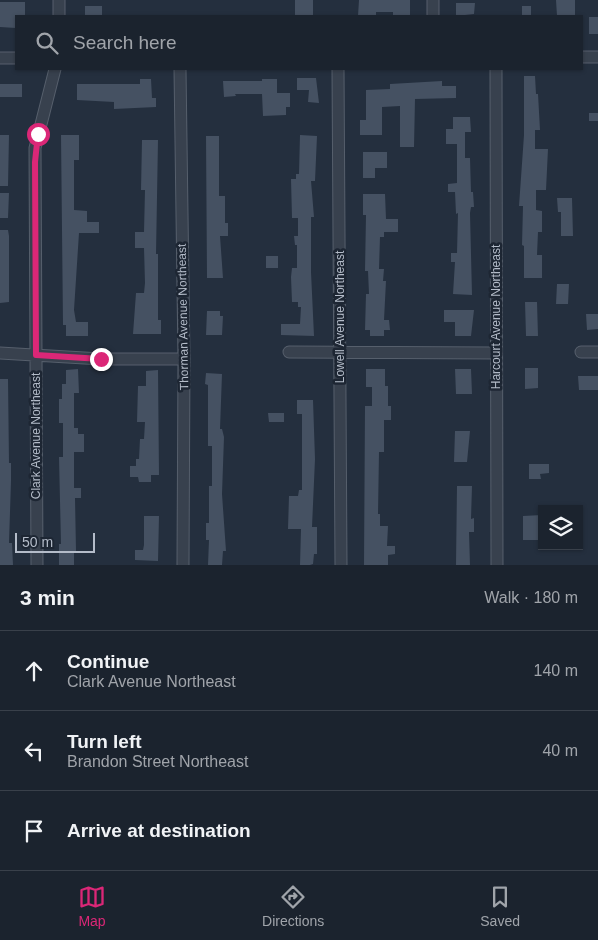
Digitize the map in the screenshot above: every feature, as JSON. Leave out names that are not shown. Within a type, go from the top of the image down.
[{"type":"street","points":[[59,0],[59,15]]},
{"type":"street","points":[[433,0],[433,15]]},
{"type":"street","points":[[583,57],[598,57]]},
{"type":"street","points":[[0,58],[15,58]]},
{"type":"street","name":"Clark Avenue Northeast","points":[[36,565],[35,148],[55,70]]},
{"type":"street","name":"Thorman Avenue Northeast","points":[[180,70],[184,359],[183,565]]},
{"type":"street","name":"Lowell Avenue Northeast","points":[[338,70],[341,565]]},
{"type":"street","name":"Harcourt Avenue Northeast","points":[[496,70],[497,565]]},
{"type":"street","points":[[289,352],[496,353]]},
{"type":"street","points":[[581,352],[598,352]]},
{"type":"street","points":[[0,353],[101,359],[184,359]]},
{"type":"building","points":[[295,0],[313,0],[313,15],[295,15]]},
{"type":"building","points":[[359,0],[410,0],[410,15],[376,12],[376,15],[358,15]]},
{"type":"building","points":[[556,0],[575,0],[575,15],[557,15]]},
{"type":"building","points":[[0,2],[25,2],[25,15],[15,15],[15,28],[0,27]]},
{"type":"building","points":[[456,3],[475,3],[474,14],[456,15]]},
{"type":"building","points":[[85,6],[102,6],[102,15],[85,15]]},
{"type":"building","points":[[522,6],[531,6],[531,15],[522,15]]},
{"type":"building","points":[[589,17],[598,17],[598,34],[589,34]]},
{"type":"building","points":[[524,76],[535,76],[536,94],[538,94],[540,130],[535,130],[535,149],[548,149],[546,190],[536,190],[536,210],[542,211],[542,232],[538,232],[537,255],[542,255],[542,278],[524,278],[524,246],[522,245],[523,206],[519,206],[524,135]]},
{"type":"building","points":[[297,78],[316,78],[319,103],[308,102],[309,90],[297,90]]},
{"type":"building","points":[[140,79],[151,79],[152,98],[156,98],[156,107],[114,109],[114,102],[77,100],[77,84],[140,84]]},
{"type":"building","points":[[262,79],[277,79],[277,93],[290,93],[290,107],[286,107],[286,115],[263,116],[262,94],[235,94],[236,96],[224,97],[223,81],[262,81]]},
{"type":"building","points":[[442,81],[442,86],[456,86],[456,98],[415,99],[414,147],[400,147],[400,106],[382,107],[382,135],[360,135],[360,120],[366,120],[366,90],[390,89],[390,84]]},
{"type":"building","points":[[0,84],[22,84],[22,97],[0,97]]},
{"type":"building","points":[[589,113],[598,113],[598,121],[589,121]]},
{"type":"building","points":[[453,117],[470,117],[471,132],[465,132],[465,158],[470,158],[471,192],[473,192],[474,207],[471,207],[470,213],[472,295],[453,294],[455,262],[451,262],[451,253],[457,253],[458,213],[456,214],[455,192],[448,192],[448,184],[457,183],[457,144],[446,144],[446,129],[453,129]]},
{"type":"building","points":[[0,135],[9,135],[8,186],[0,186]]},
{"type":"building","points":[[61,135],[79,135],[79,160],[74,160],[74,210],[87,211],[87,222],[99,222],[99,233],[79,233],[74,310],[76,322],[88,322],[88,336],[66,336],[66,325],[63,325]]},
{"type":"building","points":[[300,135],[317,136],[315,181],[311,181],[314,217],[311,217],[311,272],[314,336],[281,335],[281,324],[300,324],[301,307],[298,307],[298,302],[292,302],[291,277],[292,268],[297,268],[297,245],[295,245],[294,236],[298,236],[298,218],[292,218],[291,179],[296,179],[296,174],[299,174]]},
{"type":"building","points":[[206,136],[219,136],[219,196],[225,196],[225,223],[228,223],[228,236],[220,236],[223,278],[207,278]]},
{"type":"building","points":[[142,140],[158,140],[156,254],[158,254],[158,320],[161,320],[161,334],[133,334],[136,293],[144,293],[145,283],[144,248],[135,248],[135,232],[144,232],[145,190],[141,190]]},
{"type":"building","points":[[363,152],[387,152],[387,168],[375,168],[375,178],[363,178]]},
{"type":"building","points":[[0,193],[9,193],[8,218],[0,218]]},
{"type":"building","points":[[363,194],[385,194],[386,219],[398,219],[398,232],[384,232],[384,237],[380,237],[379,269],[384,269],[383,281],[386,281],[384,320],[389,320],[390,330],[384,330],[384,336],[370,336],[370,330],[365,330],[366,294],[369,294],[368,271],[365,271],[366,215],[363,215]]},
{"type":"building","points":[[557,198],[572,198],[573,236],[561,236],[561,212],[558,212]]},
{"type":"building","points":[[0,230],[8,230],[9,236],[9,302],[0,303]]},
{"type":"building","points":[[266,256],[278,256],[278,268],[266,268]]},
{"type":"building","points":[[557,284],[569,284],[568,304],[556,304]]},
{"type":"building","points":[[525,302],[537,302],[538,336],[526,336]]},
{"type":"building","points":[[444,310],[474,310],[471,336],[455,336],[455,322],[444,322]]},
{"type":"building","points":[[207,311],[220,311],[220,316],[223,316],[222,335],[206,335]]},
{"type":"building","points":[[586,314],[598,314],[598,329],[587,330]]},
{"type":"building","points":[[525,368],[538,368],[538,388],[525,389]]},
{"type":"building","points":[[78,369],[79,393],[74,393],[74,428],[78,428],[78,434],[84,434],[84,452],[74,452],[74,488],[81,488],[81,498],[75,498],[76,551],[74,551],[74,565],[59,565],[59,544],[61,544],[59,457],[63,457],[63,423],[59,423],[59,399],[62,399],[62,384],[66,384],[66,370]]},
{"type":"building","points":[[366,369],[385,369],[385,386],[388,386],[388,406],[391,406],[391,420],[384,420],[384,452],[379,452],[378,514],[380,514],[380,526],[388,526],[387,546],[395,546],[395,554],[388,555],[388,565],[364,565],[365,406],[372,406],[372,387],[366,387]]},
{"type":"building","points":[[455,369],[471,369],[472,394],[456,394]]},
{"type":"building","points":[[158,370],[159,475],[151,475],[151,482],[139,482],[138,477],[130,477],[130,466],[136,466],[136,459],[139,459],[140,439],[144,439],[145,422],[137,422],[138,386],[146,386],[146,371]]},
{"type":"building","points":[[206,373],[222,374],[220,429],[222,429],[224,437],[222,494],[226,551],[223,551],[222,565],[208,565],[209,540],[206,540],[206,523],[209,523],[209,486],[212,486],[212,446],[208,446],[208,385],[205,384]]},
{"type":"building","points":[[578,376],[598,376],[598,390],[579,390]]},
{"type":"building","points":[[0,379],[8,379],[9,463],[11,463],[9,543],[12,543],[13,565],[0,565]]},
{"type":"building","points":[[297,400],[313,400],[315,459],[312,527],[317,527],[317,554],[314,554],[313,564],[310,565],[300,565],[301,529],[288,529],[289,496],[298,496],[299,490],[302,490],[302,414],[297,414]]},
{"type":"building","points":[[268,413],[284,413],[284,422],[269,422]]},
{"type":"building","points":[[455,431],[470,431],[467,462],[454,462]]},
{"type":"building","points":[[529,464],[549,464],[549,473],[540,474],[541,479],[529,479]]},
{"type":"building","points":[[457,486],[472,486],[471,519],[474,518],[474,532],[469,532],[470,565],[456,565]]},
{"type":"building","points":[[538,515],[538,540],[523,540],[523,516]]},
{"type":"building","points":[[144,516],[159,516],[158,561],[135,560],[135,550],[143,550]]},
{"type":"route","points":[[38,134],[35,148],[36,355],[101,359]]}]
